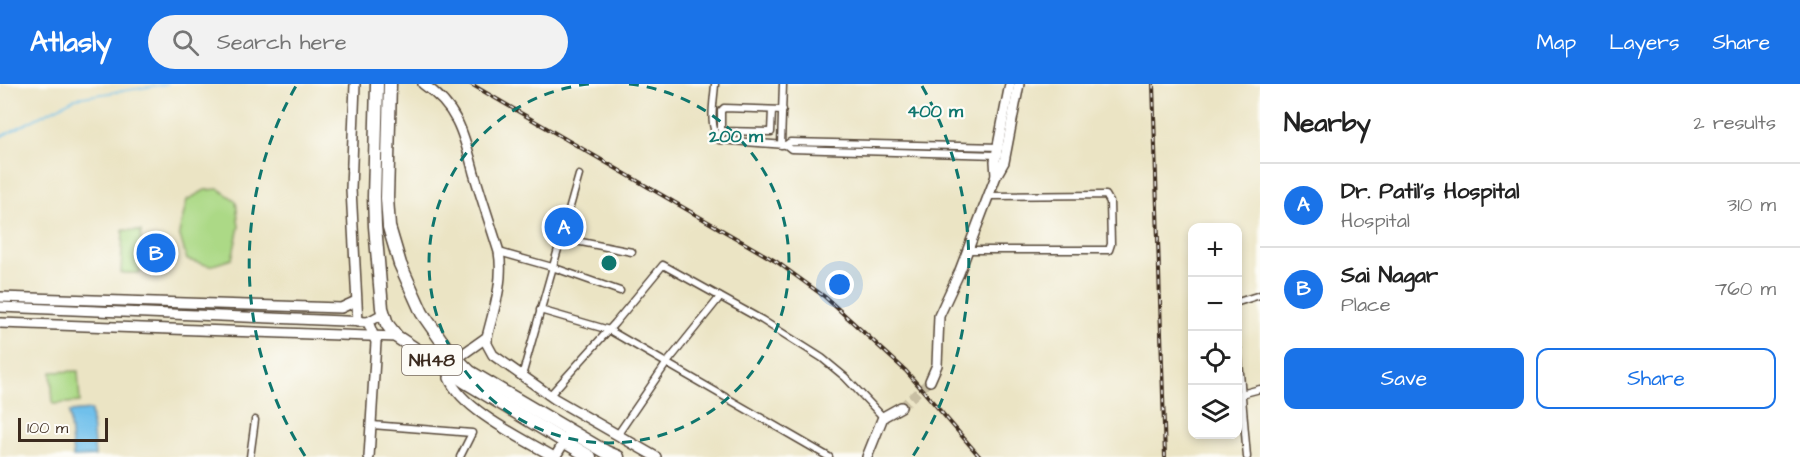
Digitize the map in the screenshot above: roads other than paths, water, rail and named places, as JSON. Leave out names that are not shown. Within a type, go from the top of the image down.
[{"type":"highway","name":"NH48","points":[[377,84],[382,308],[387,324],[397,337],[452,373],[568,437],[612,456]]},
{"type":"highway","name":"NH48","points":[[390,84],[380,198],[393,243],[412,294],[437,336],[470,372],[568,437],[590,457]]},
{"type":"street","points":[[355,84],[351,189],[356,301],[363,322],[374,336],[369,457]]},
{"type":"street","points":[[423,84],[437,93],[453,111],[466,140],[499,252],[502,267],[487,337],[487,344],[493,355],[550,395],[656,457]]},
{"type":"street","points":[[715,84],[713,127],[719,140],[783,145],[791,148],[1002,151]]},
{"type":"street","points":[[783,84],[783,145]]},
{"type":"street","points":[[1002,151],[1010,84]]},
{"type":"street","points":[[930,381],[937,365],[939,316],[961,268],[996,176],[1019,84]]},
{"type":"street","points":[[714,108],[783,110]]},
{"type":"street","points":[[722,109],[721,130],[769,132],[771,131],[772,110]]},
{"type":"street","points":[[522,376],[579,175]]},
{"type":"street","points":[[965,254],[1109,250],[1111,244],[1110,202],[1106,195],[988,196]]},
{"type":"street","points":[[558,246],[576,241],[632,252]]},
{"type":"street","points":[[499,252],[552,267],[620,291]]},
{"type":"street","points":[[550,395],[609,330],[663,265],[762,320],[822,358],[845,377],[883,417]]},
{"type":"street","points":[[1242,301],[1260,295]]},
{"type":"street","points":[[0,297],[341,308],[356,301]]},
{"type":"street","points":[[618,434],[666,364],[720,297]]},
{"type":"street","points":[[0,307],[363,322],[381,315],[382,308]]},
{"type":"street","points":[[540,310],[609,330],[829,457]]},
{"type":"street","points":[[0,323],[397,337]]},
{"type":"street","points":[[456,359],[487,337]]},
{"type":"street","points":[[452,373],[449,378],[451,383],[474,408],[554,457],[568,437]]},
{"type":"street","points":[[1242,394],[1260,389]]},
{"type":"street","points":[[1242,404],[1247,457]]},
{"type":"street","points":[[867,457],[883,417],[901,407]]},
{"type":"street","points":[[250,457],[255,420]]},
{"type":"street","points":[[372,424],[472,433],[460,457]]},
{"type":"water","points":[[91,410],[95,456],[73,457],[69,412]]},
{"type":"waterway","points":[[0,137],[76,98],[168,84]]},
{"type":"tunnel","points":[[901,407],[930,381]]},
{"type":"railway","points":[[471,84],[777,262],[825,297],[906,371],[980,457]]},
{"type":"railway","points":[[1153,84],[1165,457]]},
{"type":"place","name":"Dr. Patil's Hospital","points":[[564,227]]},
{"type":"place","name":"Sai Nagar","points":[[156,253]]}]
